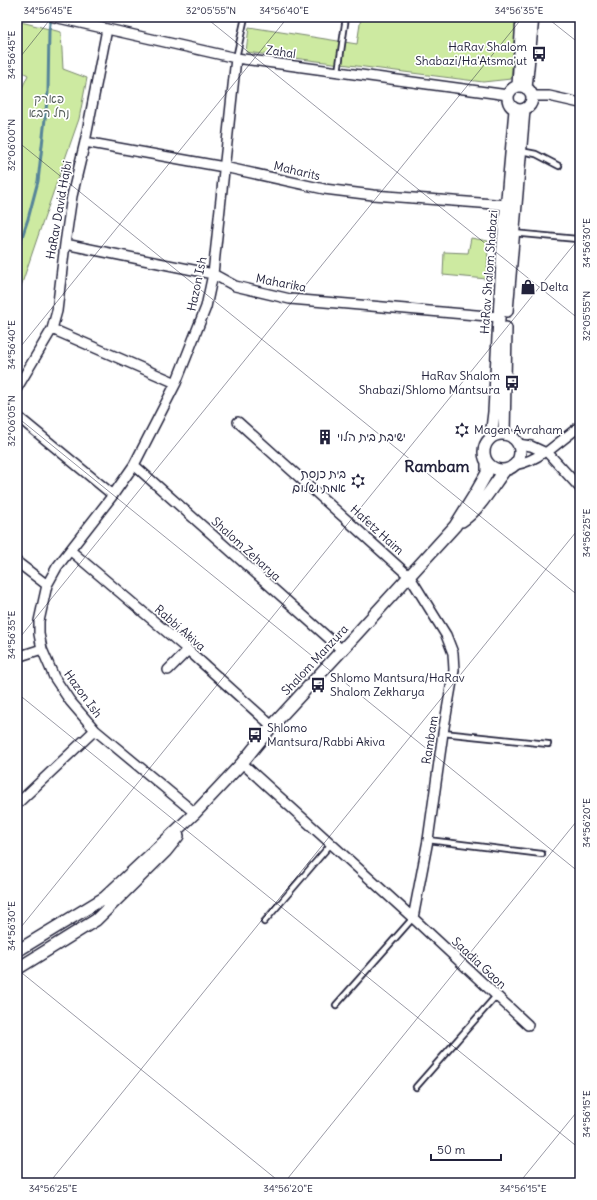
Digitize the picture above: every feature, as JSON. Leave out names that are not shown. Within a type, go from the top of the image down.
[{"type":"street","name":"Zahal","points":[[54,17],[64,18],[236,58],[508,95]]},
{"type":"street","points":[[522,17],[526,90],[532,103],[527,108],[520,110],[508,102],[508,95],[512,89],[526,90],[580,103]]},
{"type":"street","points":[[526,90],[533,17]]},
{"type":"street","name":"HaRav David Hajbi","points":[[17,388],[52,329],[57,311],[64,244],[75,182],[85,142],[107,29]]},
{"type":"street","name":"Hazon Ish","points":[[195,813],[95,730],[70,701],[54,677],[42,649],[39,634],[39,621],[47,585],[58,567],[114,495],[134,464],[176,383],[195,339],[206,307],[214,274],[236,58]]},
{"type":"street","name":"HaRav Shalom Shabazi","points":[[504,434],[506,320],[521,151],[520,110]]},
{"type":"street","name":"HaRav Shalom Shabazi","points":[[491,437],[494,412],[503,243],[520,110]]},
{"type":"street","name":"Maharits","points":[[85,142],[224,167],[324,189],[373,195],[507,205]]},
{"type":"street","name":"Maharika","points":[[64,244],[214,274],[235,286],[290,299],[499,317]]},
{"type":"street","points":[[52,329],[176,383]]},
{"type":"street","points":[[17,416],[114,495]]},
{"type":"street","name":"Hafetz Haim","points":[[238,422],[410,577]]},
{"type":"street","points":[[510,467],[519,457],[520,450],[518,444],[511,436],[504,434],[491,437],[486,443],[484,451],[488,462],[492,467],[499,470],[526,463],[536,458],[580,426]]},
{"type":"street","points":[[518,444],[531,446],[546,452],[580,488]]},
{"type":"street","name":"Shalom Manzura","points":[[17,951],[104,898],[195,813],[242,763],[272,726],[410,577],[455,526],[487,473],[488,462]]},
{"type":"street","name":"Shalom Zeharya","points":[[134,464],[342,650]]},
{"type":"street","name":"Shalom Manzura","points":[[455,526],[469,516],[510,467]]},
{"type":"street","name":"Rabbi Akiva","points":[[71,551],[188,650],[272,726]]},
{"type":"street","points":[[17,562],[47,585]]},
{"type":"street","name":"Rambam","points":[[410,577],[446,635],[453,654],[454,670],[443,733],[428,840],[413,918]]},
{"type":"street","points":[[17,657],[42,649]]},
{"type":"street","points":[[168,670],[188,650]]},
{"type":"street","points":[[17,804],[95,730]]},
{"type":"street","name":"Saadia Gaon","points":[[242,763],[413,918],[528,1025]]},
{"type":"street","name":"Shalom Manzura","points":[[17,969],[96,920],[166,851],[195,813]]},
{"type":"lane","points":[[236,58],[244,17]]},
{"type":"lane","points":[[338,72],[346,17]]},
{"type":"lane","points":[[521,151],[536,154],[559,166]]},
{"type":"lane","points":[[513,233],[577,239]]},
{"type":"lane","points":[[443,733],[548,744]]},
{"type":"lane","points":[[428,840],[542,854]]},
{"type":"lane","points":[[264,922],[331,844]]},
{"type":"lane","points":[[336,1005],[413,918]]},
{"type":"lane","points":[[416,1087],[496,996]]},
{"type":"green space","points":[[361,17],[516,17],[511,79],[483,82],[246,52],[249,27],[357,44]]},
{"type":"green space","name":"פארק נחל רבא","points":[[17,21],[61,32],[63,69],[87,78],[79,119],[17,298],[17,99],[28,75],[17,69]]},
{"type":"green space","points":[[471,238],[488,241],[487,279],[443,275],[444,252],[468,253]]},
{"type":"waterway","points":[[17,252],[38,181],[48,92],[49,31],[51,17]]},
{"type":"place","name":"HaRav Shalom Shabazi/Ha'Atsma'ut","points":[[539,54]]},
{"type":"place","name":"Delta","points":[[528,287]]},
{"type":"place","name":"HaRav Shalom Shabazi/Shlomo Mantsura","points":[[512,383]]},
{"type":"place","name":"Magen Avraham","points":[[462,430]]},
{"type":"place","name":"ישיבת בית הלוי","points":[[325,437]]},
{"type":"place","name":"בית כנסת אמת ושלום","points":[[358,481]]},
{"type":"place","name":"Shlomo Mantsura/HaRav Shalom Zekharya","points":[[318,685]]},
{"type":"place","name":"Shlomo Mantsura/Rabbi Akiva","points":[[255,735]]},
{"type":"district","name":"Rambam","points":[[437,466]]}]
